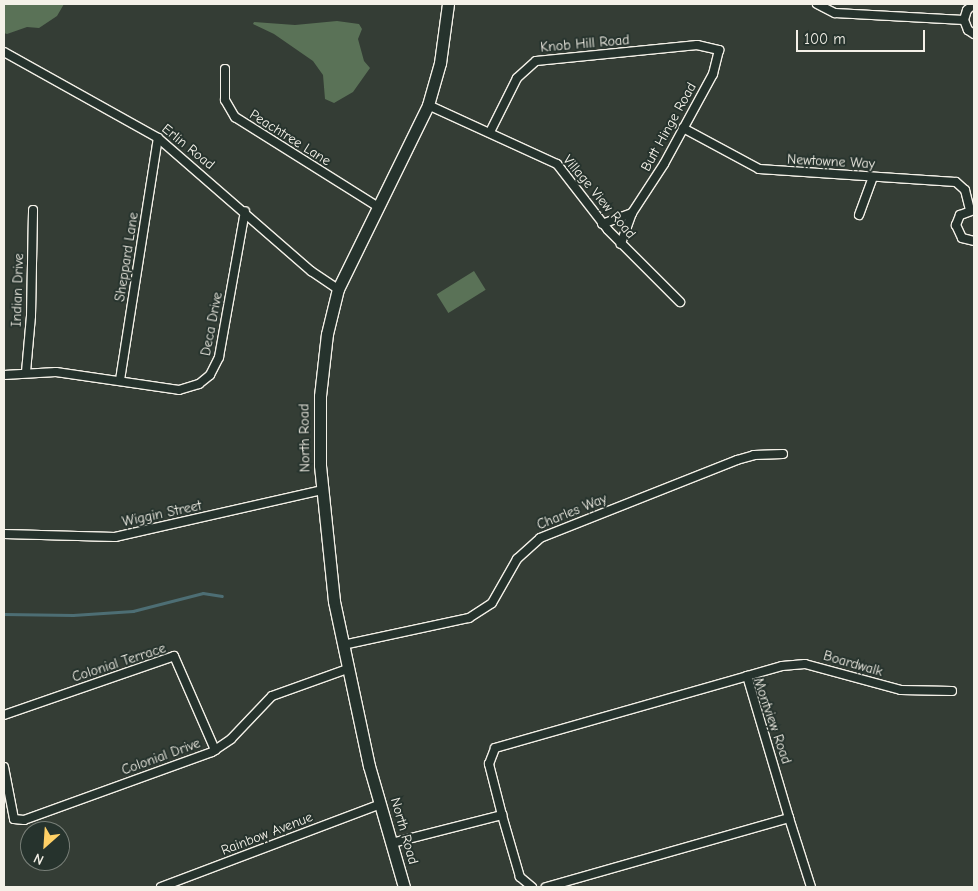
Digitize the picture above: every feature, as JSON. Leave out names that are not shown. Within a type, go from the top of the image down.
[{"type":"main road","name":"North Road","points":[[404,887],[381,804],[347,669],[343,645],[322,490],[319,436],[321,379],[329,322],[338,289],[428,105],[444,42],[448,4]]},
{"type":"street","points":[[816,4],[835,13],[964,20]]},
{"type":"street","points":[[974,4],[967,10],[964,20],[968,30],[974,34]]},
{"type":"street","name":"Knob Hill Road","points":[[490,132],[514,82],[536,61],[698,45],[720,51]]},
{"type":"street","name":"Butt Hinge Road","points":[[621,244],[632,213],[683,128],[717,65],[720,51]]},
{"type":"street","name":"Erlin Road","points":[[4,52],[158,138],[311,271],[338,289]]},
{"type":"street","name":"Peachtree Lane","points":[[225,69],[225,100],[235,117],[377,206]]},
{"type":"street","name":"Village View Road","points":[[428,105],[557,164],[602,224],[680,302]]},
{"type":"street","name":"Newtowne Way","points":[[683,128],[759,169],[956,182],[965,190],[972,210],[960,215],[957,230],[962,238],[974,241]]},
{"type":"street","name":"Sheppard Lane","points":[[120,380],[158,138]]},
{"type":"street","points":[[859,215],[873,177]]},
{"type":"street","name":"Indian Drive","points":[[26,372],[31,316],[32,210]]},
{"type":"street","name":"Deca Drive","points":[[4,375],[26,372],[120,380],[179,390],[193,387],[210,375],[219,357],[245,212]]},
{"type":"street","points":[[602,224],[632,213]]},
{"type":"street","name":"Charles Way","points":[[343,645],[469,618],[492,603],[520,555],[540,538],[737,460],[754,455],[783,454]]},
{"type":"street","name":"Wiggin Street","points":[[4,534],[120,536],[322,490]]},
{"type":"street","name":"Colonial Terrace","points":[[4,715],[174,656],[215,750]]},
{"type":"street","name":"Boardwalk","points":[[747,676],[782,666],[806,664],[823,666],[895,688],[952,691]]},
{"type":"street","name":"Colonial Drive","points":[[4,768],[14,819],[24,820],[215,750],[231,739],[272,696],[347,669]]},
{"type":"street","name":"Montview Road","points":[[532,887],[520,877],[488,761],[491,753],[499,745],[747,676],[789,818],[812,887]]},
{"type":"street","name":"Rainbow Avenue","points":[[161,887],[381,804]]},
{"type":"street","points":[[392,843],[502,815]]},
{"type":"street","points":[[546,887],[789,818]]},
{"type":"green space","points":[[4,4],[64,4],[57,16],[39,28],[27,27],[7,34],[4,33]]},
{"type":"green space","points":[[337,21],[359,24],[362,29],[358,39],[364,61],[370,68],[353,92],[334,103],[325,99],[323,75],[313,61],[274,34],[253,24],[254,22],[295,25]]},
{"type":"green space","points":[[474,271],[486,290],[448,313],[437,294]]},
{"type":"waterway","points":[[4,614],[73,615],[133,611],[203,593],[222,596]]}]
